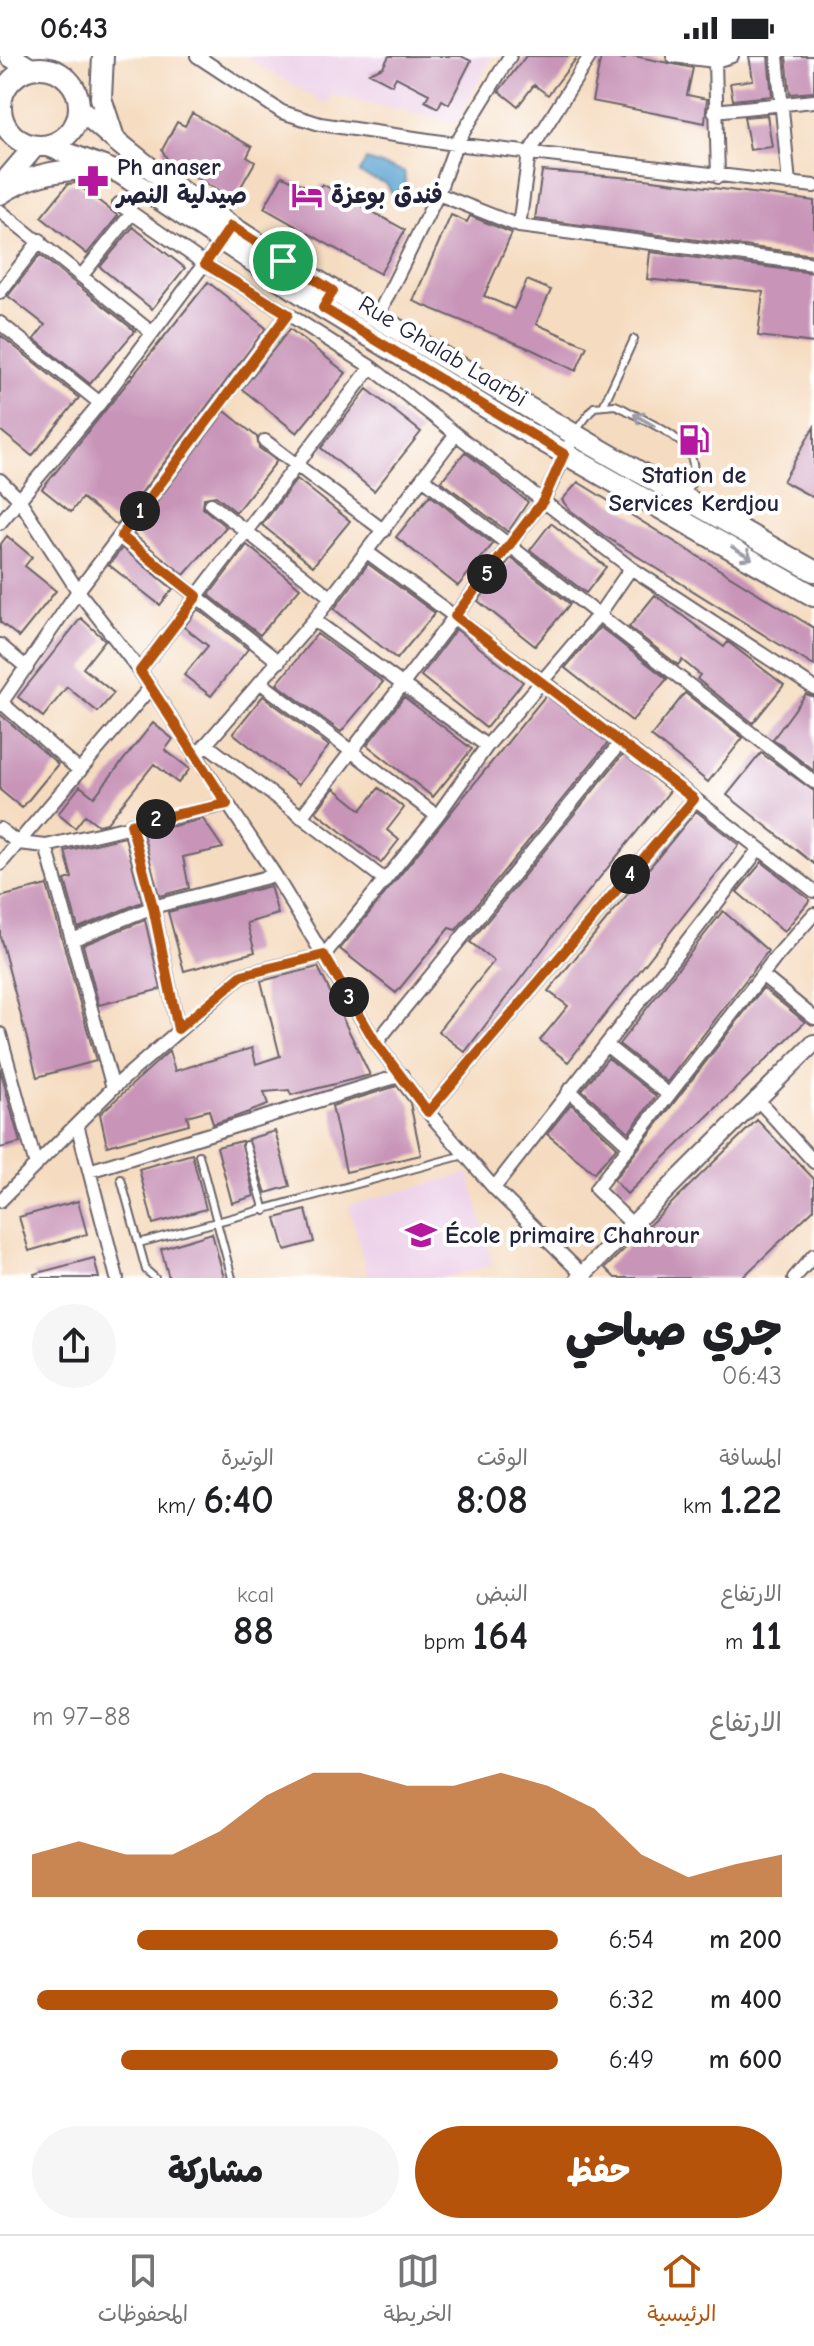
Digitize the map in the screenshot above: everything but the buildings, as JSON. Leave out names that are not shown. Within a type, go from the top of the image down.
[{"type":"main road","points":[[10,56],[46,65],[60,73],[78,101]]},
{"type":"main road","points":[[0,187],[41,146],[70,132],[78,101],[102,56]]},
{"type":"main road","points":[[102,56],[101,98],[116,142]]},
{"type":"main road","points":[[41,146],[22,142],[1,119],[1,99],[11,80],[46,65]]},
{"type":"main road","name":"Rue Ghalab Laarbi","points":[[78,101],[116,142],[226,234]]},
{"type":"main road","name":"Rue Ghalab Laarbi","points":[[41,146],[120,173],[226,234],[564,454],[814,571]]},
{"type":"main road","points":[[0,194],[37,176],[64,170],[120,173]]},
{"type":"main road","name":"Rue Ghalab Laarbi","points":[[328,299],[377,317],[684,498],[702,520],[814,596]]},
{"type":"street","points":[[197,56],[282,112],[320,124],[718,177],[814,186]]},
{"type":"street","points":[[377,317],[438,194],[456,144],[510,56]]},
{"type":"street","points":[[519,226],[529,153],[590,56]]},
{"type":"street","points":[[673,56],[732,56]]},
{"type":"street","points":[[777,56],[789,184]]},
{"type":"street","points":[[715,58],[718,177]]},
{"type":"street","points":[[714,111],[814,101]]},
{"type":"street","points":[[438,194],[519,226],[814,264]]},
{"type":"street","points":[[119,204],[205,264],[371,367],[631,568],[814,688]]},
{"type":"street","points":[[0,211],[83,274],[151,332]]},
{"type":"street","points":[[83,274],[132,213]]},
{"type":"street","points":[[0,523],[100,403],[226,234]]},
{"type":"street","points":[[0,292],[40,240]]},
{"type":"street","points":[[80,771],[1,704],[78,591],[288,314]]},
{"type":"street","points":[[0,323],[100,403]]},
{"type":"street","points":[[140,671],[371,367]]},
{"type":"street","points":[[301,817],[543,501],[575,433]]},
{"type":"street","points":[[195,757],[332,598],[456,434]]},
{"type":"street","points":[[265,441],[384,531]]},
{"type":"street","points":[[424,479],[814,782]]},
{"type":"street","points":[[0,480],[19,499],[78,591],[140,671],[275,875],[376,1043],[428,1112],[494,1188],[582,1277],[756,1098],[814,1043]]},
{"type":"street","points":[[211,504],[332,598]]},
{"type":"street","points":[[121,536],[279,662]]},
{"type":"street","points":[[367,552],[541,680],[814,891]]},
{"type":"street","points":[[0,1201],[113,1088],[242,975],[324,955],[437,816],[487,746],[600,613],[631,568]]},
{"type":"street","points":[[314,620],[487,746]]},
{"type":"street","points":[[0,645],[27,668]]},
{"type":"street","points":[[261,683],[437,816]]},
{"type":"street","points":[[0,864],[150,688]]},
{"type":"street","points":[[376,1043],[621,742]]},
{"type":"street","points":[[207,745],[385,880]]},
{"type":"street","points":[[428,1112],[694,799]]},
{"type":"street","points":[[0,829],[18,843],[46,846],[227,804]]},
{"type":"street","points":[[131,824],[153,907],[178,1029]]},
{"type":"street","points":[[46,846],[113,1088]]},
{"type":"street","points":[[494,1188],[759,849]]},
{"type":"street","points":[[72,940],[153,907],[275,875]]},
{"type":"street","points":[[632,1224],[596,1189],[762,975],[814,914]]},
{"type":"street","points":[[762,975],[814,1018]]},
{"type":"street","points":[[0,1034],[36,1166]]},
{"type":"street","points":[[606,1045],[669,1095]]},
{"type":"street","points":[[89,1171],[402,1075]]},
{"type":"street","points":[[569,1090],[630,1146]]},
{"type":"street","points":[[756,1098],[814,1162]]},
{"type":"street","points":[[77,1124],[117,1278]]},
{"type":"street","points":[[794,1278],[814,1255]]},
{"type":"lane","points":[[575,433],[586,413],[604,404],[634,339]]},
{"type":"lane","points":[[604,404],[624,409],[685,446],[695,466],[694,477],[684,498]]},
{"type":"lane","points":[[246,1145],[265,1211]]},
{"type":"lane","points":[[199,1155],[232,1278]]},
{"type":"lane","points":[[139,1243],[465,1155]]},
{"type":"lane","points":[[121,1179],[146,1270],[155,1278]]},
{"type":"shaded area","points":[[243,56],[492,56],[456,123],[332,95],[326,104]]},
{"type":"shaded area","name":"École primaire Chahrour","points":[[469,1173],[493,1265],[443,1278],[368,1278],[349,1205]]},
{"type":"water","points":[[366,160],[404,171],[406,186],[392,194],[387,184],[359,173]]},
{"type":"place","name":"Ph anaser صيدلية النصر","points":[[93,181]]},
{"type":"place","name":"فندق بوعزة","points":[[307,195]]},
{"type":"place","name":"Station de Services Kerdjou","points":[[694,440]]},
{"type":"place","name":"École primaire Chahrour","points":[[421,1235]]},
{"type":"route","points":[[231,226],[283,261],[333,291],[323,308],[564,454],[543,501],[455,616],[694,799],[428,1112],[376,1043],[324,955],[242,975],[178,1029],[153,907],[131,824],[227,804],[140,671],[197,596],[121,536],[288,314],[205,264],[231,226]]}]
